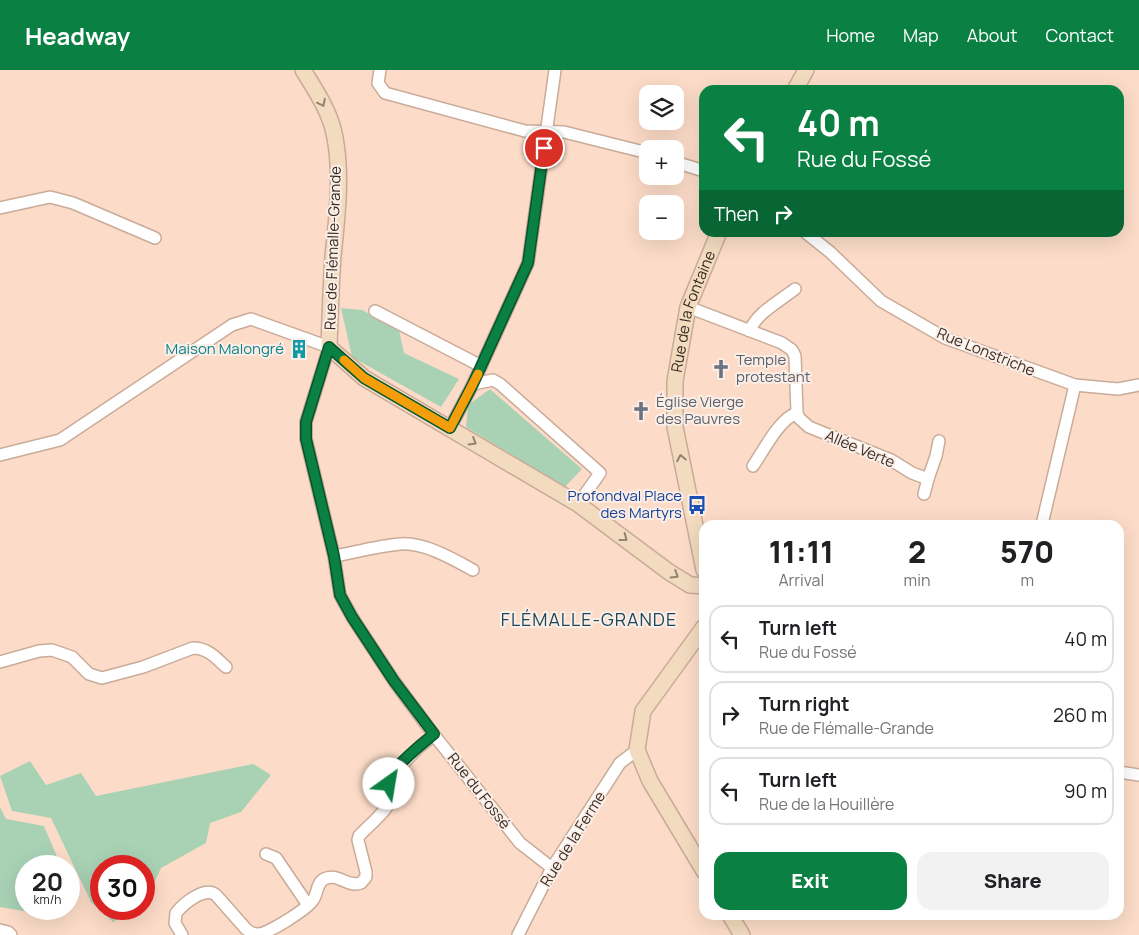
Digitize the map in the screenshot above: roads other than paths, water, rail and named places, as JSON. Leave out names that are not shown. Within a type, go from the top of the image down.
[{"type":"street","name":"Rue de Flémalle-Grande","points":[[303,70],[321,100],[336,139],[338,198],[330,292],[329,347],[364,378],[578,504],[669,572],[690,585],[699,586]]},
{"type":"street","points":[[380,70],[378,82],[385,93],[525,131],[564,132],[639,151]]},
{"type":"street","points":[[450,428],[482,366],[528,263],[555,70]]},
{"type":"street","points":[[798,85],[806,70]]},
{"type":"street","points":[[684,165],[699,169]]},
{"type":"street","points":[[0,208],[50,197],[73,203],[154,238]]},
{"type":"street","name":"Rue de la Fontaine","points":[[699,545],[675,427],[675,380],[688,307],[717,237]]},
{"type":"street","name":"Rue Lonstriche","points":[[811,237],[830,252],[881,301],[945,338],[1075,385],[1118,389],[1139,385]]},
{"type":"street","points":[[750,331],[752,325],[759,317],[795,290]]},
{"type":"street","points":[[688,307],[782,343],[792,350],[795,362],[797,413],[784,421],[753,466]]},
{"type":"street","points":[[375,312],[482,366]]},
{"type":"street","points":[[0,455],[60,440],[232,325],[251,319],[329,347]]},
{"type":"street","name":"Rue du Fossé","points":[[329,347],[306,422],[306,439],[334,556],[340,595],[394,681],[434,734],[520,843],[552,868]]},
{"type":"street","points":[[473,384],[493,380],[500,384],[600,474],[578,504]]},
{"type":"street","points":[[1043,520],[1075,385]]},
{"type":"street","name":"Allée Verte","points":[[797,413],[799,418],[809,427],[891,460],[912,473],[928,479]]},
{"type":"street","points":[[924,494],[939,440]]},
{"type":"street","points":[[334,556],[402,544],[423,547],[449,557],[473,570]]},
{"type":"street","points":[[699,634],[643,711],[637,750],[650,781],[699,863]]},
{"type":"street","points":[[0,662],[39,651],[52,650],[72,657],[89,674],[102,678],[144,667],[188,649],[199,648],[209,652],[226,667]]},
{"type":"street","points":[[182,935],[175,922],[176,913],[204,892],[213,892],[246,929],[259,934],[274,927],[308,905],[314,898],[318,885],[324,880],[335,877],[354,885],[361,883],[366,872],[358,840],[359,836],[389,803],[391,795],[389,779],[419,746],[434,734]]},
{"type":"street","name":"Rue de la Ferme","points":[[518,935],[552,868],[620,763],[637,750]]},
{"type":"street","points":[[1124,773],[1139,775]]},
{"type":"street","points":[[266,854],[276,858],[308,905]]},
{"type":"street","points":[[733,920],[742,935]]},
{"type":"street","points":[[0,930],[11,935]]},
{"type":"place","name":"Maison Malongré","points":[[299,349]]},
{"type":"place","name":"Temple protestant","points":[[721,369]]},
{"type":"place","name":"Église Vierge des Pauvres","points":[[641,411]]},
{"type":"place","name":"Profondval Place des Martyrs","points":[[697,505]]},
{"type":"district","name":"FLÉMALLE-GRANDE","points":[[589,620]]}]
